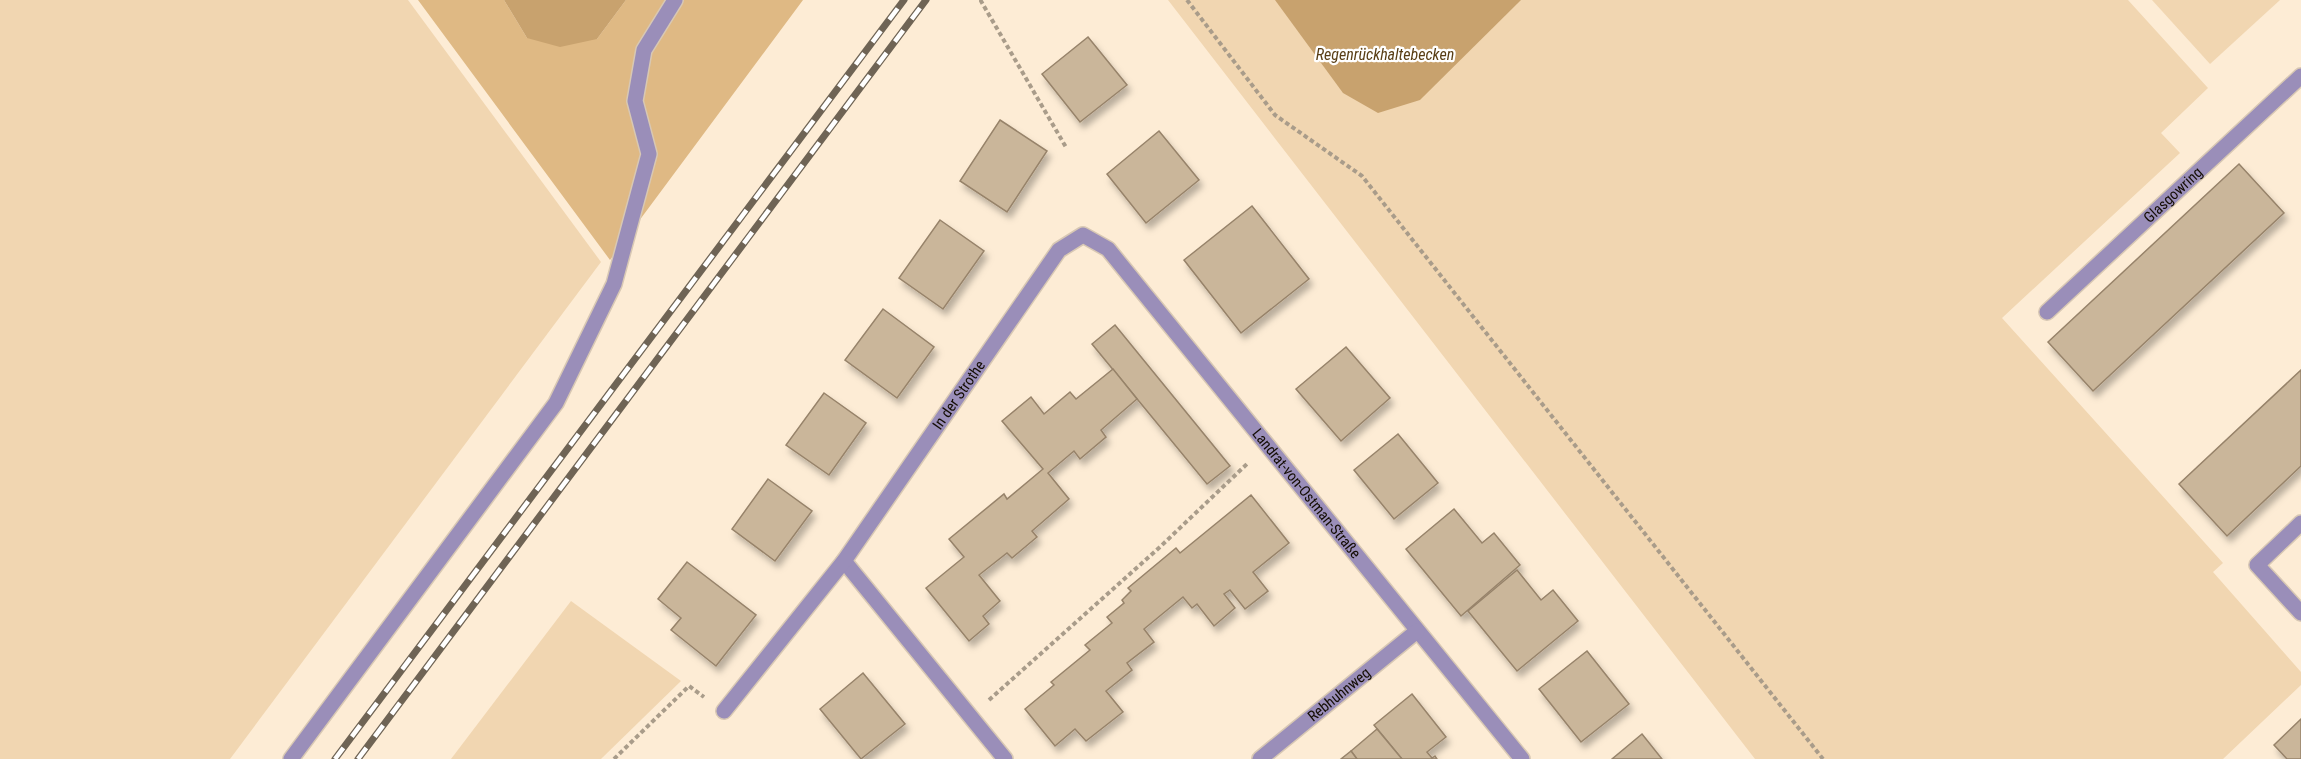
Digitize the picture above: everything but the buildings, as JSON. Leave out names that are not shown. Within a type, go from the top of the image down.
[{"type":"street","points":[[291,759],[556,404],[614,284],[649,154],[635,101],[644,50],[675,0]]},
{"type":"street","name":"Glasgowring","points":[[2047,312],[2301,76]]},
{"type":"street","name":"Landrat-von-Ostman-Straße","points":[[1083,235],[1108,249],[1522,759]]},
{"type":"street","name":"In der Strothe","points":[[724,711],[844,561],[1059,250],[1083,235]]},
{"type":"street","points":[[2301,523],[2257,565],[2301,613]]},
{"type":"street","points":[[844,561],[1005,759]]},
{"type":"street","name":"Rebhuhnweg","points":[[1260,759],[1418,631]]},
{"type":"path","points":[[982,0],[981,2],[1067,149]]},
{"type":"path","points":[[1187,0],[1275,115],[1362,176],[1823,759]]},
{"type":"path","points":[[970,717],[1161,546],[1268,445]]},
{"type":"path","points":[[614,759],[689,686],[724,711]]},
{"type":"shaded area","points":[[0,0],[408,0],[601,262],[230,759],[0,759]]},
{"type":"shaded area","points":[[418,0],[504,0],[527,38],[597,39],[626,0],[803,0],[610,260]]},
{"type":"shaded area","points":[[1168,0],[2128,0],[2208,88],[2161,133],[2180,153],[2002,318],[2223,563],[2213,572],[2301,672],[2301,685],[2223,759],[1755,759]]},
{"type":"shaded area","points":[[2152,0],[2280,0],[2210,64]]},
{"type":"shaded area","points":[[571,601],[681,681],[601,759],[451,759]]},
{"type":"water","points":[[504,0],[626,0],[597,39],[560,47],[527,38]]},
{"type":"water","name":"Regenrückhaltebecken","points":[[1275,0],[1521,0],[1420,100],[1378,113],[1343,93]]},
{"type":"railway","points":[[335,759],[904,0]]},
{"type":"railway","points":[[358,759],[926,0]]}]
